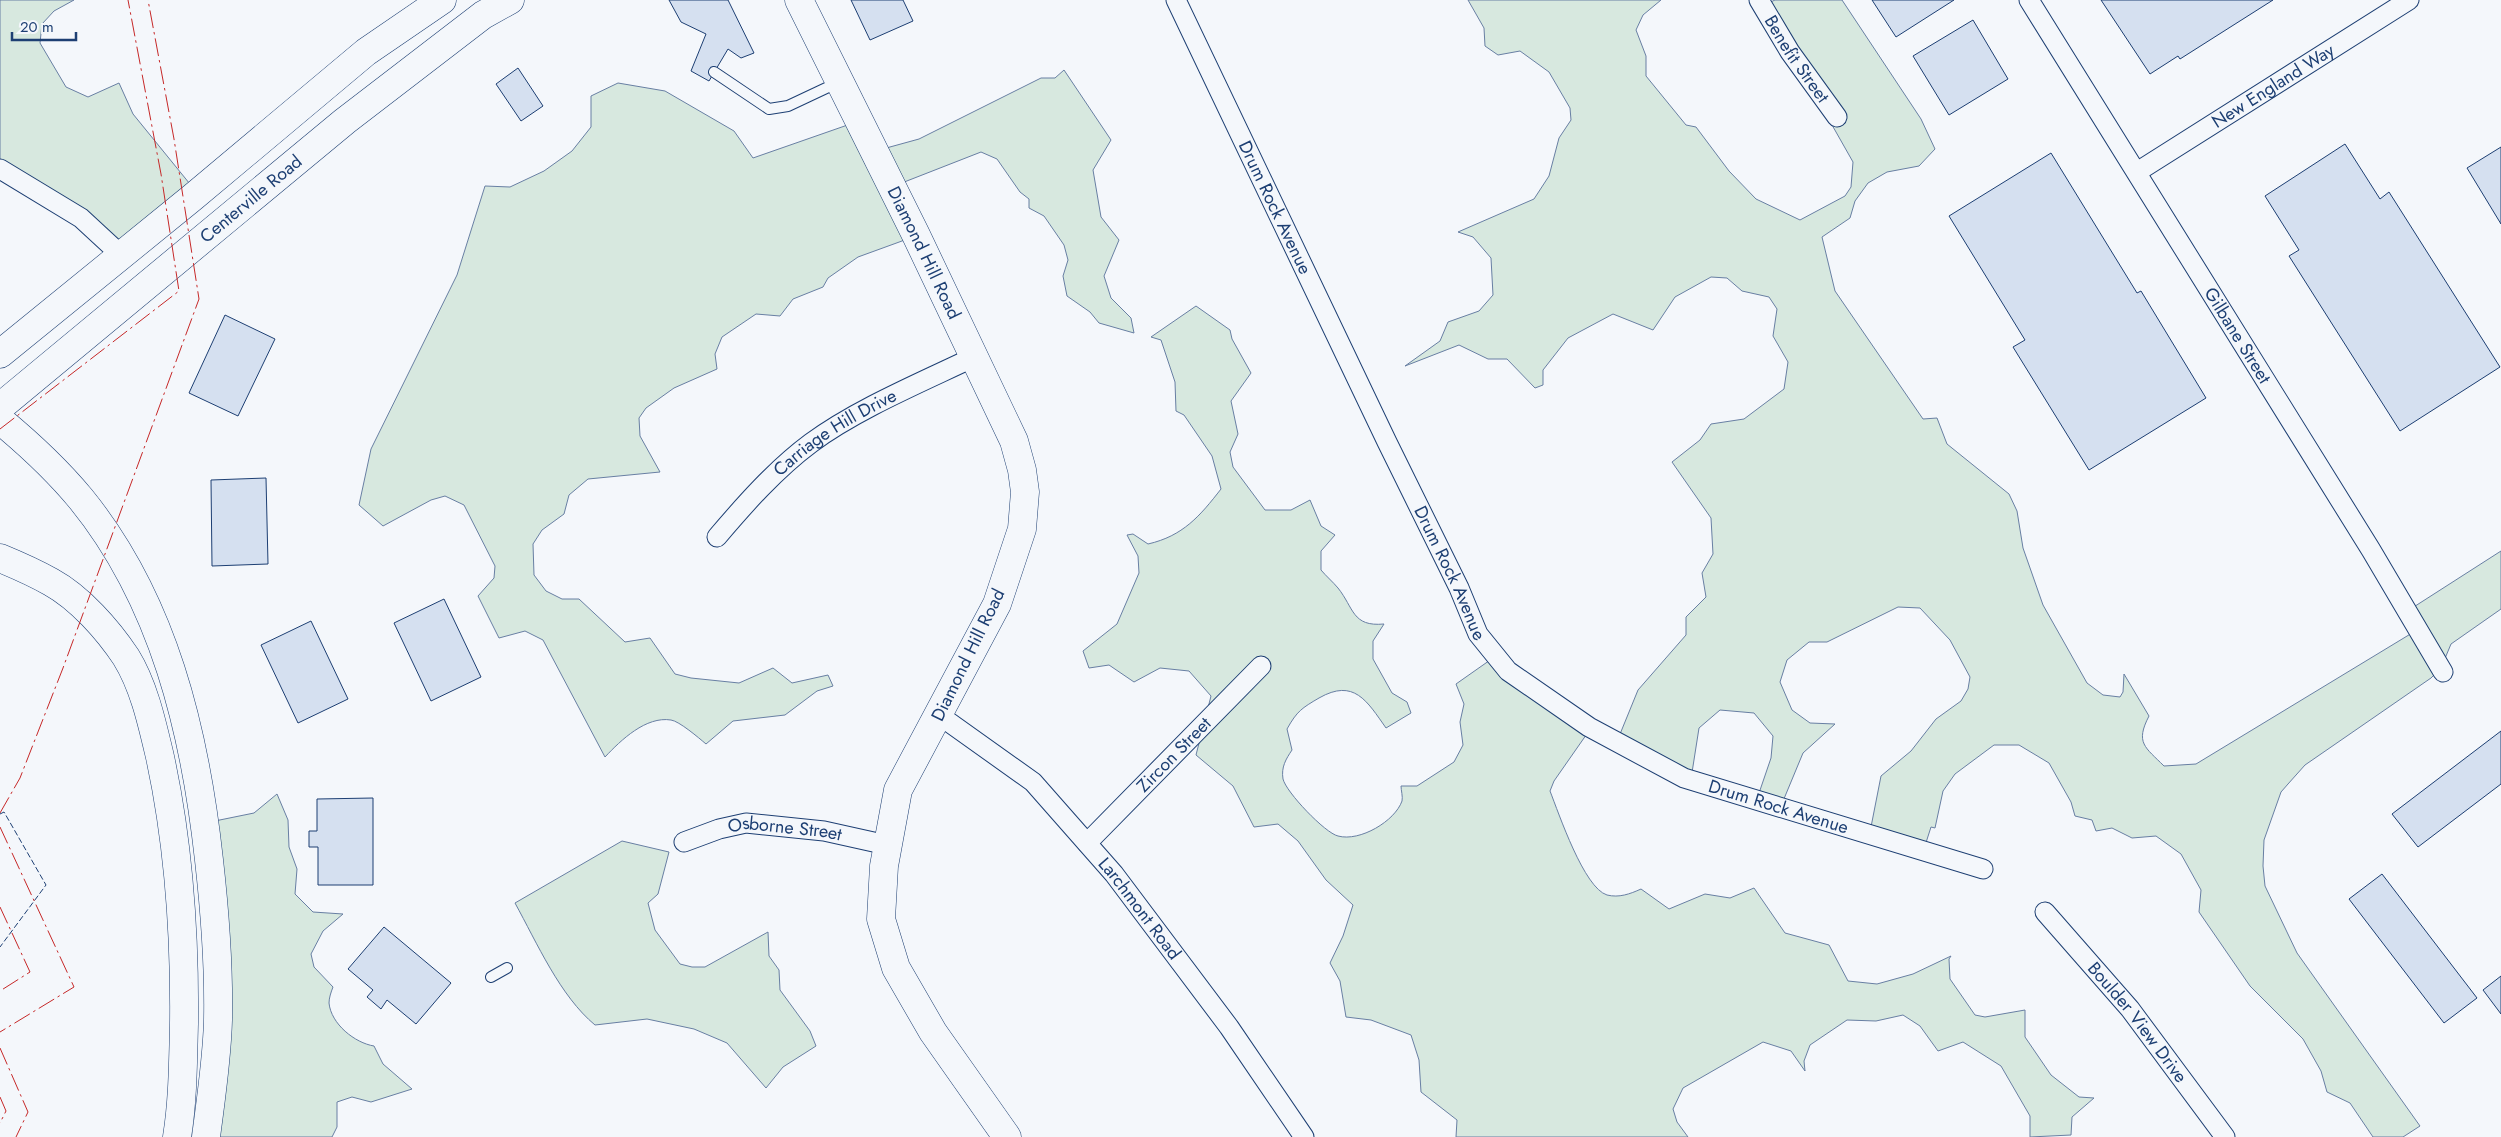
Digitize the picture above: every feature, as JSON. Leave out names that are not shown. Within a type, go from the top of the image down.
[{"type":"main road","points":[[0,354],[342,74],[366,52],[442,0]]},
{"type":"main road","name":"Centerville Road","points":[[0,407],[241,206],[371,102],[483,16],[510,0]]},
{"type":"main road","name":"Diamond Hill Road","points":[[799,0],[1014,441],[1022,470],[1025,492],[1022,529],[998,604],[898,790],[884,866],[881,919],[896,968],[933,1032],[1007,1137]]},
{"type":"main road","points":[[366,52],[399,80]]},
{"type":"main road","points":[[342,74],[371,102]]},
{"type":"main road","points":[[0,420],[56,470],[98,521],[128,570],[155,624],[183,707],[204,813],[217,951],[218,1020],[206,1137]]},
{"type":"main road","points":[[0,558],[53,583],[95,619],[126,658],[141,690],[152,722],[169,798],[180,884],[184,1005],[183,1064],[177,1137]]},
{"type":"street","name":"Drum Rock Avenue","points":[[1176,0],[1387,442],[1459,588],[1478,634],[1508,671],[1589,727],[1684,778],[1983,868]]},
{"type":"street","name":"Benefit Street","points":[[1759,0],[1790,52],[1837,117]]},
{"type":"street","name":"Gilbane Street","points":[[2029,0],[2371,550],[2443,672]]},
{"type":"street","name":"New England Way","points":[[2137,172],[2409,0]]},
{"type":"street","points":[[0,169],[81,218],[120,255]]},
{"type":"street","name":"Carriage Hill Drive","points":[[717,537],[774,475],[811,443],[904,390],[974,358]]},
{"type":"street","name":"Zircon Street","points":[[1087,843],[1261,666]]},
{"type":"street","name":"Larchmont Road","points":[[939,715],[1033,782],[1114,874],[1229,1028],[1304,1137]]},
{"type":"street","name":"Osborne Street","points":[[684,842],[746,823],[824,831],[887,844]]},
{"type":"street","name":"Boulder View Drive","points":[[2045,912],[2130,1010],[2225,1137]]},
{"type":"lane","points":[[714,72],[769,109],[788,106],[840,82]]},
{"type":"lane","points":[[491,977],[507,968]]},
{"type":"shaded area","points":[[0,0],[74,0],[54,11],[42,24],[40,43],[66,87],[88,97],[119,83],[133,114],[194,189],[122,250],[0,166]]},
{"type":"shaded area","points":[[1468,0],[1661,0],[1643,15],[1636,30],[1646,56],[1646,76],[1686,125],[1696,127],[1729,171],[1756,199],[1800,220],[1845,196],[1851,187],[1853,162],[1764,5],[1775,0],[1842,0],[1921,119],[1935,149],[1919,166],[1887,172],[1868,183],[1855,201],[1850,218],[1822,237],[1835,291],[1923,419],[1937,418],[1947,444],[2009,494],[2017,511],[2023,548],[2043,605],[2087,683],[2103,695],[2120,697],[2123,692],[2124,674],[2149,716],[2143,733],[2144,744],[2164,766],[2196,764],[2417,630],[2409,610],[2501,551],[2501,609],[2451,644],[2441,668],[2431,678],[2305,765],[2281,792],[2264,840],[2263,866],[2265,886],[2297,953],[2420,1126],[2403,1137],[2373,1137],[2350,1103],[2327,1092],[2321,1071],[2303,1039],[2250,986],[2199,912],[2201,890],[2181,854],[2156,836],[2132,838],[2112,828],[2096,831],[2092,820],[2075,816],[2071,802],[2049,763],[2019,745],[1994,745],[1955,774],[1943,791],[1935,828],[1931,827],[1923,852],[1870,832],[1881,776],[1911,751],[1936,719],[1961,701],[1968,689],[1970,677],[1950,640],[1920,608],[1898,607],[1827,642],[1809,642],[1787,660],[1780,682],[1792,710],[1810,723],[1835,724],[1803,753],[1781,806],[1757,799],[1771,758],[1773,736],[1754,713],[1720,710],[1699,728],[1691,779],[1618,739],[1638,690],[1686,635],[1686,617],[1706,597],[1702,573],[1713,554],[1711,518],[1672,462],[1700,440],[1711,424],[1744,419],[1784,389],[1788,362],[1773,336],[1777,309],[1769,297],[1742,291],[1727,278],[1711,277],[1675,297],[1653,330],[1613,314],[1568,338],[1543,370],[1543,385],[1535,388],[1507,359],[1488,359],[1459,345],[1405,366],[1440,341],[1448,322],[1479,311],[1493,295],[1491,258],[1473,237],[1458,232],[1534,199],[1549,176],[1559,138],[1571,120],[1570,108],[1549,72],[1520,51],[1498,55],[1485,46],[1484,28]]},
{"type":"shaded area","points":[[1064,70],[1111,140],[1093,170],[1101,217],[1119,240],[1104,276],[1111,298],[1131,318],[1134,333],[1099,323],[1090,312],[1067,296],[1063,276],[1068,260],[1064,245],[1044,216],[1029,208],[1029,199],[1020,192],[997,159],[981,152],[894,186],[913,237],[858,257],[828,278],[823,287],[793,299],[780,316],[756,314],[722,337],[715,354],[717,369],[674,388],[646,408],[639,418],[640,436],[660,472],[588,479],[569,495],[564,514],[542,530],[533,544],[534,575],[546,591],[562,599],[579,599],[625,642],[650,638],[675,674],[691,678],[739,683],[773,668],[792,683],[828,675],[833,686],[817,691],[785,715],[733,721],[706,744],[675,721],[662,720],[652,722],[643,725],[626,737],[605,757],[543,640],[525,631],[499,638],[478,596],[494,578],[495,566],[464,505],[445,496],[431,500],[383,526],[359,505],[371,449],[457,275],[485,186],[510,187],[544,171],[572,151],[591,127],[591,96],[618,83],[665,91],[734,131],[753,158],[859,121],[879,150],[919,139],[1041,78],[1055,78]]},
{"type":"shaded area","points":[[1196,306],[1230,330],[1232,339],[1251,373],[1231,401],[1238,434],[1230,452],[1233,467],[1265,510],[1291,510],[1310,500],[1321,526],[1335,535],[1321,551],[1321,570],[1338,588],[1355,615],[1366,622],[1384,624],[1373,641],[1373,659],[1392,693],[1407,702],[1411,713],[1386,728],[1366,701],[1358,695],[1342,690],[1331,692],[1319,698],[1304,707],[1297,714],[1287,729],[1292,750],[1283,767],[1283,779],[1298,802],[1324,828],[1338,836],[1347,837],[1366,833],[1376,828],[1392,816],[1398,808],[1402,801],[1401,786],[1417,786],[1454,762],[1463,745],[1460,722],[1464,704],[1456,684],[1493,658],[1591,728],[1554,781],[1550,791],[1573,849],[1581,865],[1598,889],[1607,895],[1620,896],[1641,889],[1669,909],[1705,894],[1730,898],[1754,888],[1785,933],[1829,945],[1848,981],[1877,984],[1913,974],[1951,956],[1949,959],[1950,979],[1975,1015],[1985,1017],[2025,1010],[2025,1037],[2051,1075],[2079,1097],[2094,1098],[2072,1117],[2071,1135],[2030,1137],[2030,1116],[2001,1066],[1963,1042],[1938,1051],[1920,1026],[1903,1015],[1876,1021],[1847,1020],[1810,1045],[1804,1061],[1805,1071],[1791,1051],[1763,1042],[1683,1088],[1673,1109],[1677,1122],[1688,1137],[1456,1137],[1457,1120],[1421,1092],[1419,1060],[1411,1035],[1371,1020],[1346,1017],[1340,981],[1330,963],[1343,936],[1353,905],[1326,880],[1298,841],[1278,824],[1254,827],[1233,786],[1196,755],[1211,696],[1189,671],[1160,668],[1134,682],[1109,665],[1089,668],[1083,651],[1117,624],[1139,573],[1138,556],[1127,535],[1133,534],[1148,544],[1171,536],[1190,524],[1221,489],[1212,456],[1184,415],[1176,411],[1175,382],[1161,340],[1151,337]]},
{"type":"shaded area","points":[[277,794],[288,820],[289,847],[297,869],[295,894],[313,912],[343,914],[323,931],[311,954],[314,967],[333,987],[329,1003],[334,1018],[352,1037],[374,1046],[383,1064],[412,1089],[371,1102],[352,1097],[337,1102],[337,1127],[332,1137],[206,1137],[205,823],[254,813]]},
{"type":"shaded area","points":[[622,841],[669,852],[658,894],[648,903],[655,930],[680,964],[692,967],[705,967],[768,932],[769,956],[779,970],[780,990],[810,1031],[816,1046],[783,1067],[766,1088],[727,1043],[694,1029],[647,1019],[595,1025],[582,1013],[550,968],[515,903]]},
{"type":"building","points":[[669,0],[728,0],[754,53],[741,58],[728,49],[709,81],[691,71],[706,34],[681,22]]},
{"type":"building","points":[[851,0],[903,0],[913,21],[870,40]]},
{"type":"building","points":[[1872,0],[1954,0],[1896,37]]},
{"type":"building","points":[[2101,0],[2273,0],[2180,59],[2178,56],[2150,74]]},
{"type":"building","points":[[1973,20],[2008,79],[1949,115],[1913,56]]},
{"type":"building","points":[[518,68],[543,106],[521,121],[496,84]]},
{"type":"building","points":[[2345,144],[2380,199],[2389,192],[2500,367],[2400,431],[2289,256],[2299,250],[2265,196]]},
{"type":"building","points":[[2501,147],[2501,224],[2467,168]]},
{"type":"building","points":[[2051,153],[2137,293],[2141,291],[2206,398],[2089,470],[2013,347],[2025,340],[1949,216]]},
{"type":"building","points":[[225,315],[275,339],[238,416],[189,393]]},
{"type":"building","points":[[266,478],[268,564],[212,566],[211,480]]},
{"type":"building","points":[[444,599],[481,677],[431,701],[394,623]]},
{"type":"building","points":[[311,621],[348,699],[298,723],[261,645]]},
{"type":"building","points":[[2501,731],[2501,784],[2418,847],[2392,814]]},
{"type":"building","points":[[373,798],[373,885],[318,885],[318,847],[309,847],[309,831],[317,831],[317,799]]},
{"type":"building","points":[[2382,874],[2477,998],[2444,1023],[2349,899]]},
{"type":"building","points":[[384,927],[451,983],[416,1024],[387,1000],[381,1009],[367,997],[373,990],[348,969]]},
{"type":"building","points":[[2501,976],[2501,1014],[2483,990]]},
{"type":"fence","points":[[0,814],[4,812],[46,885],[0,947]]},
{"type":"power","points":[[0,429],[179,291],[161,174],[128,0]]},
{"type":"power","points":[[0,813],[20,778],[63,668],[199,299],[174,139],[148,0]]},
{"type":"power","points":[[0,827],[74,987],[0,1032]]},
{"type":"power","points":[[0,907],[30,972],[0,991]]},
{"type":"power","points":[[0,1048],[28,1112],[16,1137]]},
{"type":"power","points":[[0,1097],[6,1111],[0,1123]]}]
